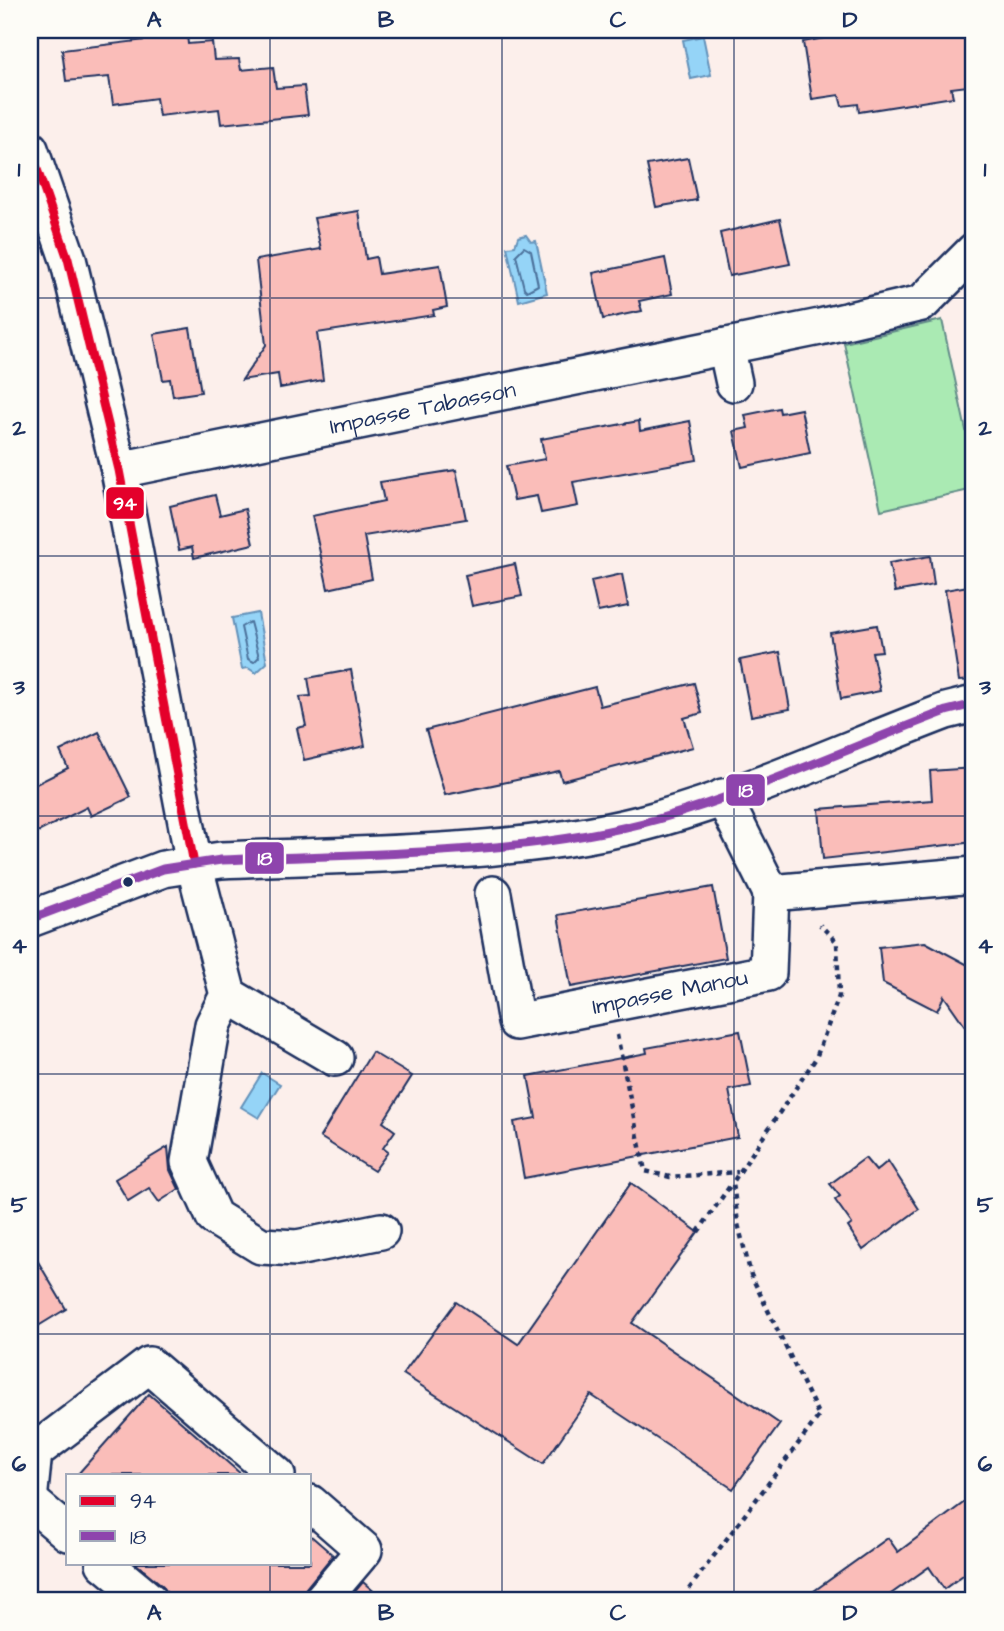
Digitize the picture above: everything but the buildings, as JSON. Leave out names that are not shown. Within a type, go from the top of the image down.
[{"type":"street","points":[[30,149],[68,259],[119,470],[194,864],[228,995],[213,1025],[189,1163],[214,1217],[261,1246],[297,1248],[381,1231]]},
{"type":"street","name":"Impasse Tabasson","points":[[119,470],[820,327],[922,303],[974,251]]},
{"type":"street","points":[[726,346],[734,383]]},
{"type":"street","points":[[30,919],[163,869],[194,864],[221,860],[505,846],[617,829],[658,819],[723,797],[946,711],[974,704]]},
{"type":"street","name":"Impasse Manou","points":[[493,894],[516,1022],[768,974],[771,893],[723,797]]},
{"type":"street","points":[[771,893],[974,875]]},
{"type":"street","points":[[228,995],[335,1058]]},
{"type":"street","points":[[30,1491],[34,1452],[149,1365],[276,1474]]},
{"type":"street","points":[[30,1501],[66,1531]]},
{"type":"street","points":[[312,1505],[364,1550],[321,1601]]},
{"type":"street","points":[[105,1564],[150,1601]]},
{"type":"path","points":[[698,1232],[816,1058],[839,996],[837,942],[823,925],[814,926]]},
{"type":"path","points":[[611,1004],[645,1171],[670,1177],[739,1172]]},
{"type":"path","points":[[689,1589],[819,1416],[751,1275],[738,1224],[733,1182]]},
{"type":"green space","points":[[942,320],[974,467],[974,489],[881,510],[844,343]]},
{"type":"water","points":[[703,36],[711,75],[691,79],[683,40]]},
{"type":"water","points":[[526,235],[531,242],[536,241],[547,293],[519,301],[507,247],[515,246],[518,237]]},
{"type":"water","points":[[258,613],[267,663],[256,673],[248,668],[242,669],[232,618]]},
{"type":"water","points":[[262,1073],[280,1084],[259,1118],[241,1107]]},
{"type":"transit line","name":"94","points":[[30,149],[68,259],[119,470],[194,864]]},
{"type":"transit line","name":"18","points":[[30,919],[163,869],[221,860],[497,847],[606,831],[695,808],[946,711],[974,704]]}]
